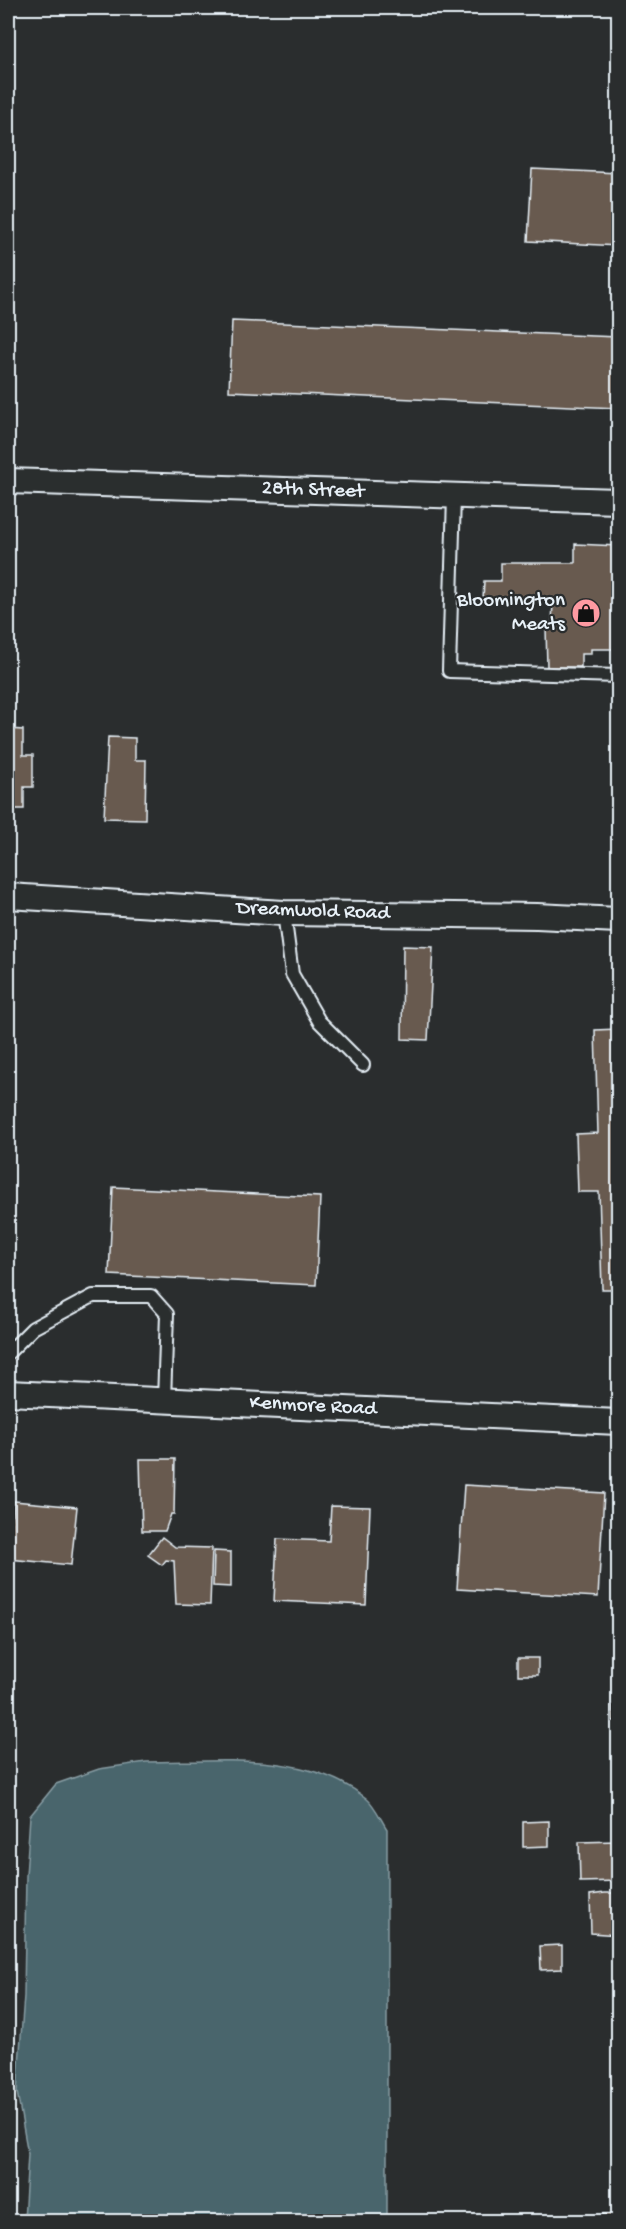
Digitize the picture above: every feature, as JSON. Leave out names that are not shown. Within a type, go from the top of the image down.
[{"type":"street","name":"28th Street","points":[[8,481],[618,501]]},
{"type":"street","name":"Dreamwold Road","points":[[8,896],[284,913],[537,916],[618,920]]},
{"type":"street","name":"Kenmore Road","points":[[8,1393],[618,1422]]},
{"type":"lane","points":[[454,496],[450,671],[618,676]]},
{"type":"lane","points":[[284,913],[292,974],[319,1021],[363,1065]]},
{"type":"lane","points":[[8,1353],[33,1328],[93,1296],[151,1296],[167,1314],[164,1400]]},
{"type":"water","points":[[146,1762],[260,1762],[316,1772],[342,1783],[366,1798],[387,1829],[387,2221],[24,2221],[28,2154],[17,2092],[24,1996],[26,1876],[30,1816],[56,1784],[99,1769]]},
{"type":"building","points":[[532,169],[618,173],[618,246],[528,241]]},
{"type":"building","points":[[232,321],[618,337],[618,408],[229,391]]},
{"type":"building","name":"Bloomington Meats","points":[[575,544],[618,546],[618,649],[591,649],[591,654],[581,654],[581,667],[547,667],[546,627],[552,627],[553,599],[483,599],[484,581],[501,581],[501,563],[575,563]]},
{"type":"building","points":[[8,729],[23,730],[23,755],[33,755],[33,787],[24,787],[24,809],[8,809]]},
{"type":"building","points":[[108,737],[135,738],[135,760],[146,760],[145,819],[104,818]]},
{"type":"building","points":[[403,946],[433,947],[428,1040],[402,1039]]},
{"type":"building","points":[[618,1029],[618,1289],[602,1289],[599,1192],[578,1192],[576,1134],[598,1133],[595,1030]]},
{"type":"building","points":[[113,1187],[320,1197],[316,1285],[109,1275]]},
{"type":"building","points":[[140,1459],[175,1459],[174,1514],[171,1514],[165,1531],[142,1531]]},
{"type":"building","points":[[464,1485],[604,1493],[598,1597],[457,1589]]},
{"type":"building","points":[[14,1501],[77,1507],[71,1565],[9,1559]]},
{"type":"building","points":[[331,1506],[370,1507],[366,1605],[274,1601],[277,1539],[329,1541]]},
{"type":"building","points":[[162,1537],[175,1547],[212,1548],[210,1605],[176,1604],[174,1561],[166,1560],[162,1565],[148,1555]]},
{"type":"building","points":[[214,1551],[231,1552],[231,1587],[213,1586]]},
{"type":"building","points":[[518,1658],[538,1658],[538,1675],[518,1675]]},
{"type":"building","points":[[612,1678],[618,1678],[618,1721],[613,1721]]},
{"type":"building","points":[[549,1821],[549,1846],[523,1847],[523,1822]]},
{"type":"building","points":[[618,1841],[618,1881],[580,1882],[579,1842]]},
{"type":"building","points":[[618,1893],[618,1935],[591,1933],[590,1895]]},
{"type":"building","points":[[562,1945],[562,1969],[541,1970],[540,1946]]},
{"type":"building","points":[[603,2214],[618,2214],[618,2222],[604,2222]]},
{"type":"place","name":"Bloomington Meats","points":[[586,613]]}]
